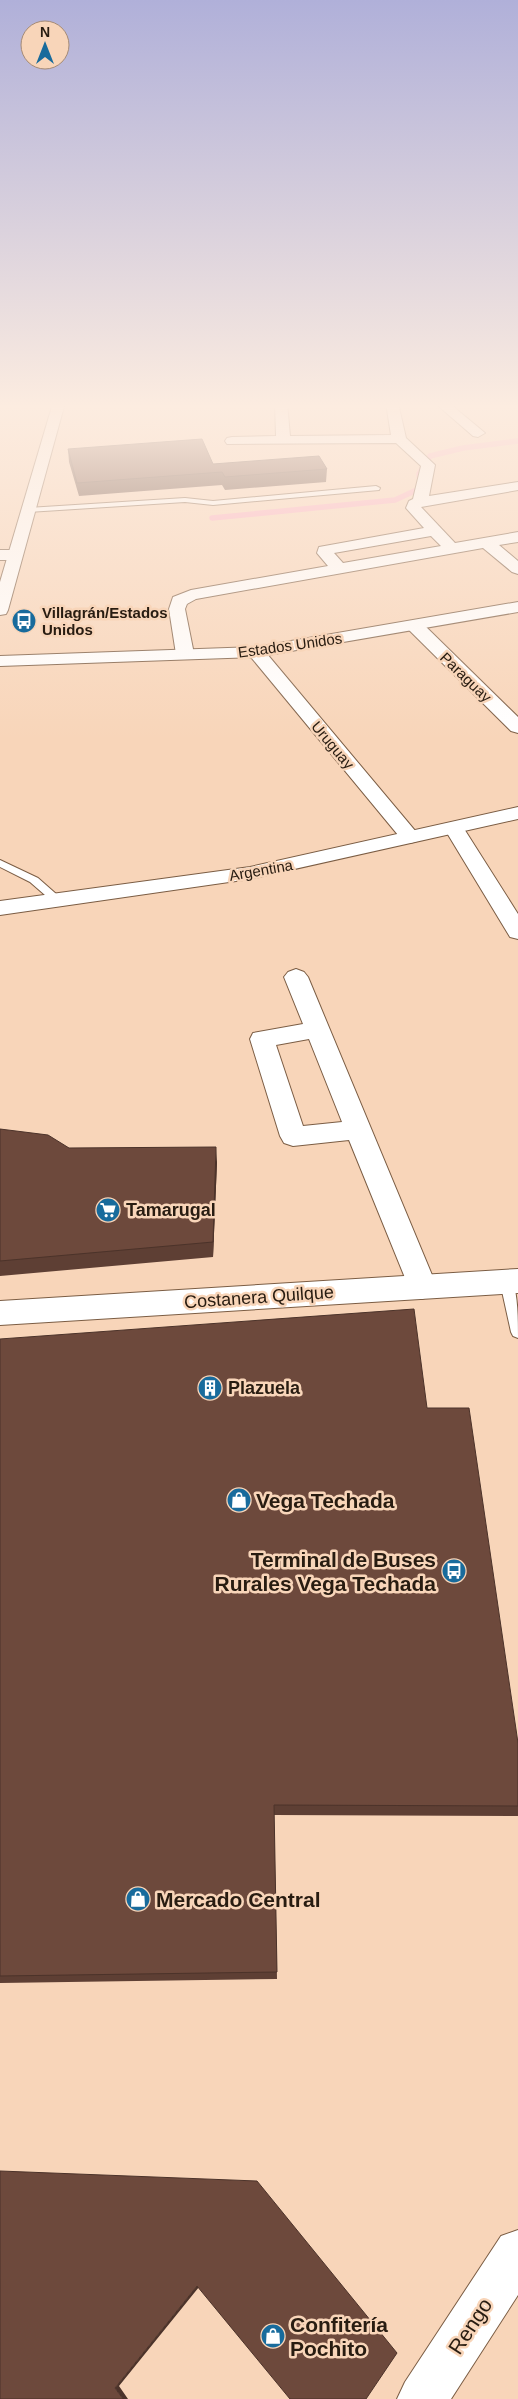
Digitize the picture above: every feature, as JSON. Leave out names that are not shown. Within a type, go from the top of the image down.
[{"type":"street","points":[[0,610],[7,555],[26,515]]},
{"type":"street","points":[[419,515],[452,549]]},
{"type":"street","points":[[340,569],[324,553],[325,550],[434,531]]},
{"type":"street","points":[[186,654],[177,609],[179,601],[191,595],[518,537]]},
{"type":"street","points":[[487,543],[518,569]]},
{"type":"street","name":"Estados Unidos","points":[[0,661],[256,652],[518,607]]},
{"type":"street","name":"Paraguay","points":[[415,626],[518,727]]},
{"type":"street","name":"Uruguay","points":[[256,652],[410,837]]},
{"type":"street","name":"Argentina","points":[[0,908],[250,873],[518,813]]},
{"type":"street","points":[[454,828],[518,932]]},
{"type":"street","points":[[296,977],[422,1287]]},
{"type":"street","points":[[317,1030],[262,1039],[293,1136],[358,1130]]},
{"type":"street","name":"Costanera Quilque","points":[[0,1313],[512,1282]]},
{"type":"street","name":"Rengo","points":[[422,2399],[518,2253]]},
{"type":"lane","points":[[0,863],[34,880],[56,900]]},
{"type":"lane","points":[[512,1282],[518,1332]]},
{"type":"building","name":"Tamarugal","points":[[0,1129],[48,1135],[69,1148],[216,1147],[213,1242],[0,1261]]},
{"type":"building","points":[[414,1309],[427,1408],[469,1408],[518,1743],[518,1806],[274,1805],[277,1972],[0,1976],[0,1339]]},
{"type":"building","points":[[0,2171],[257,2181],[397,2353],[366,2399],[290,2399],[197,2286],[115,2388],[123,2399],[0,2399]]},
{"type":"waterway","points":[[212,518],[243,515]]},
{"type":"place","name":"Villagrán/Estados Unidos","points":[[24,621]]},
{"type":"place","name":"Tamarugal","points":[[108,1210]]},
{"type":"place","name":"Plazuela","points":[[210,1388]]},
{"type":"place","name":"Vega Techada","points":[[239,1500]]},
{"type":"place","name":"Terminal de Buses Rurales Vega Techada","points":[[454,1571]]},
{"type":"place","name":"Mercado Central","points":[[138,1899]]},
{"type":"place","name":"Confitería Pochito","points":[[273,2336]]}]
